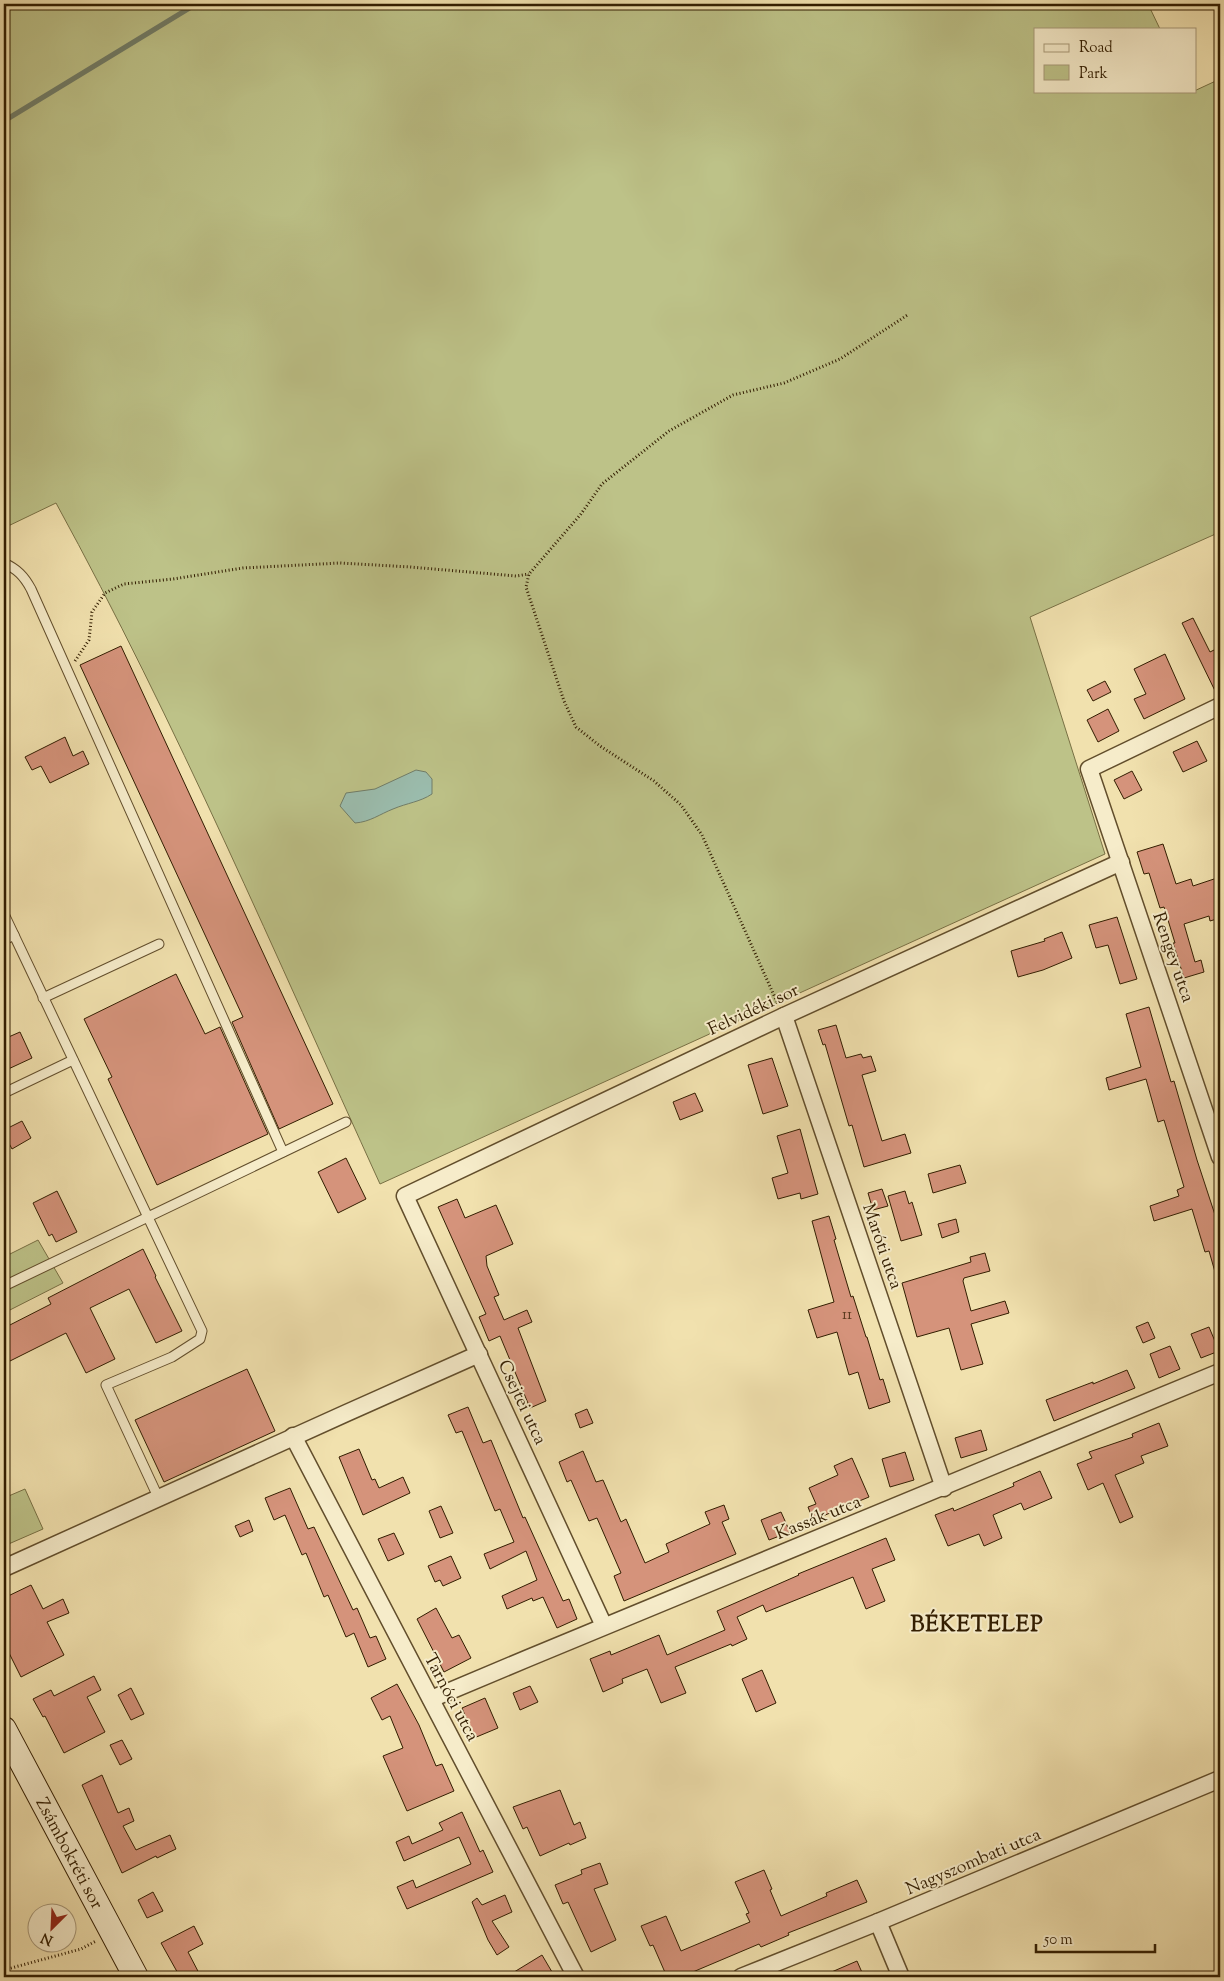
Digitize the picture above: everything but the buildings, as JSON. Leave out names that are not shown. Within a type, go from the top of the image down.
[{"type":"street","name":"Rengey utca","points":[[1220,706],[1089,769],[1220,1157]]},
{"type":"street","name":"Felvidéki sor","points":[[405,1196],[784,1016],[1121,862]]},
{"type":"street","name":"Maróti utca","points":[[784,1016],[944,1488]]},
{"type":"street","name":"Csejtei utca","points":[[405,1196],[604,1626]]},
{"type":"street","points":[[4,1568],[159,1499],[293,1436],[479,1354]]},
{"type":"street","name":"Kassák utca","points":[[431,1699],[1220,1372]]},
{"type":"street","name":"Tarnóci utca","points":[[293,1436],[576,1977]]},
{"type":"street","name":"Zsámbokréti sor","points":[[4,1730],[136,1977]]},
{"type":"street","name":"Nagyszombati utca","points":[[741,1977],[878,1922],[1220,1779]]},
{"type":"street","points":[[878,1922],[901,1977]]},
{"type":"lane","points":[[4,564],[16,569],[24,577],[283,1152]]},
{"type":"lane","points":[[4,914],[202,1331],[200,1339],[172,1356],[106,1385],[159,1499]]},
{"type":"lane","points":[[4,940],[14,935]]},
{"type":"lane","points":[[44,998],[159,944]]},
{"type":"lane","points":[[4,1093],[73,1060]]},
{"type":"lane","points":[[4,1286],[346,1122]]},
{"type":"path","points":[[784,1016],[702,835],[681,806],[654,781],[600,746],[576,727],[564,701],[526,587],[529,574],[581,514],[602,484],[669,431],[734,395],[784,383],[840,359],[909,314]]},
{"type":"path","points":[[66,667],[78,658],[89,640],[92,612],[106,593],[124,584],[173,579],[244,568],[340,563],[516,576],[529,574]]},
{"type":"path","points":[[4,1970],[81,1949],[112,1933]]},
{"type":"green space","points":[[4,4],[1148,4],[1160,28],[1034,28],[1034,92],[1196,92],[1196,90],[1220,79],[1220,532],[1030,617],[1105,854],[380,1184],[184,755],[100,586],[56,503],[4,528]]},
{"type":"green space","points":[[38,1240],[63,1283],[4,1313],[4,1257]]},
{"type":"green space","points":[[25,1489],[43,1529],[4,1546],[4,1498]]},
{"type":"shaded area","points":[[416,770],[426,772],[432,779],[432,794],[427,797],[355,823],[340,806],[346,793],[375,789]]},
{"type":"waterway","points":[[4,121],[196,4]]},
{"type":"district","name":"BÉKETELEP","points":[[977,1623]]}]
